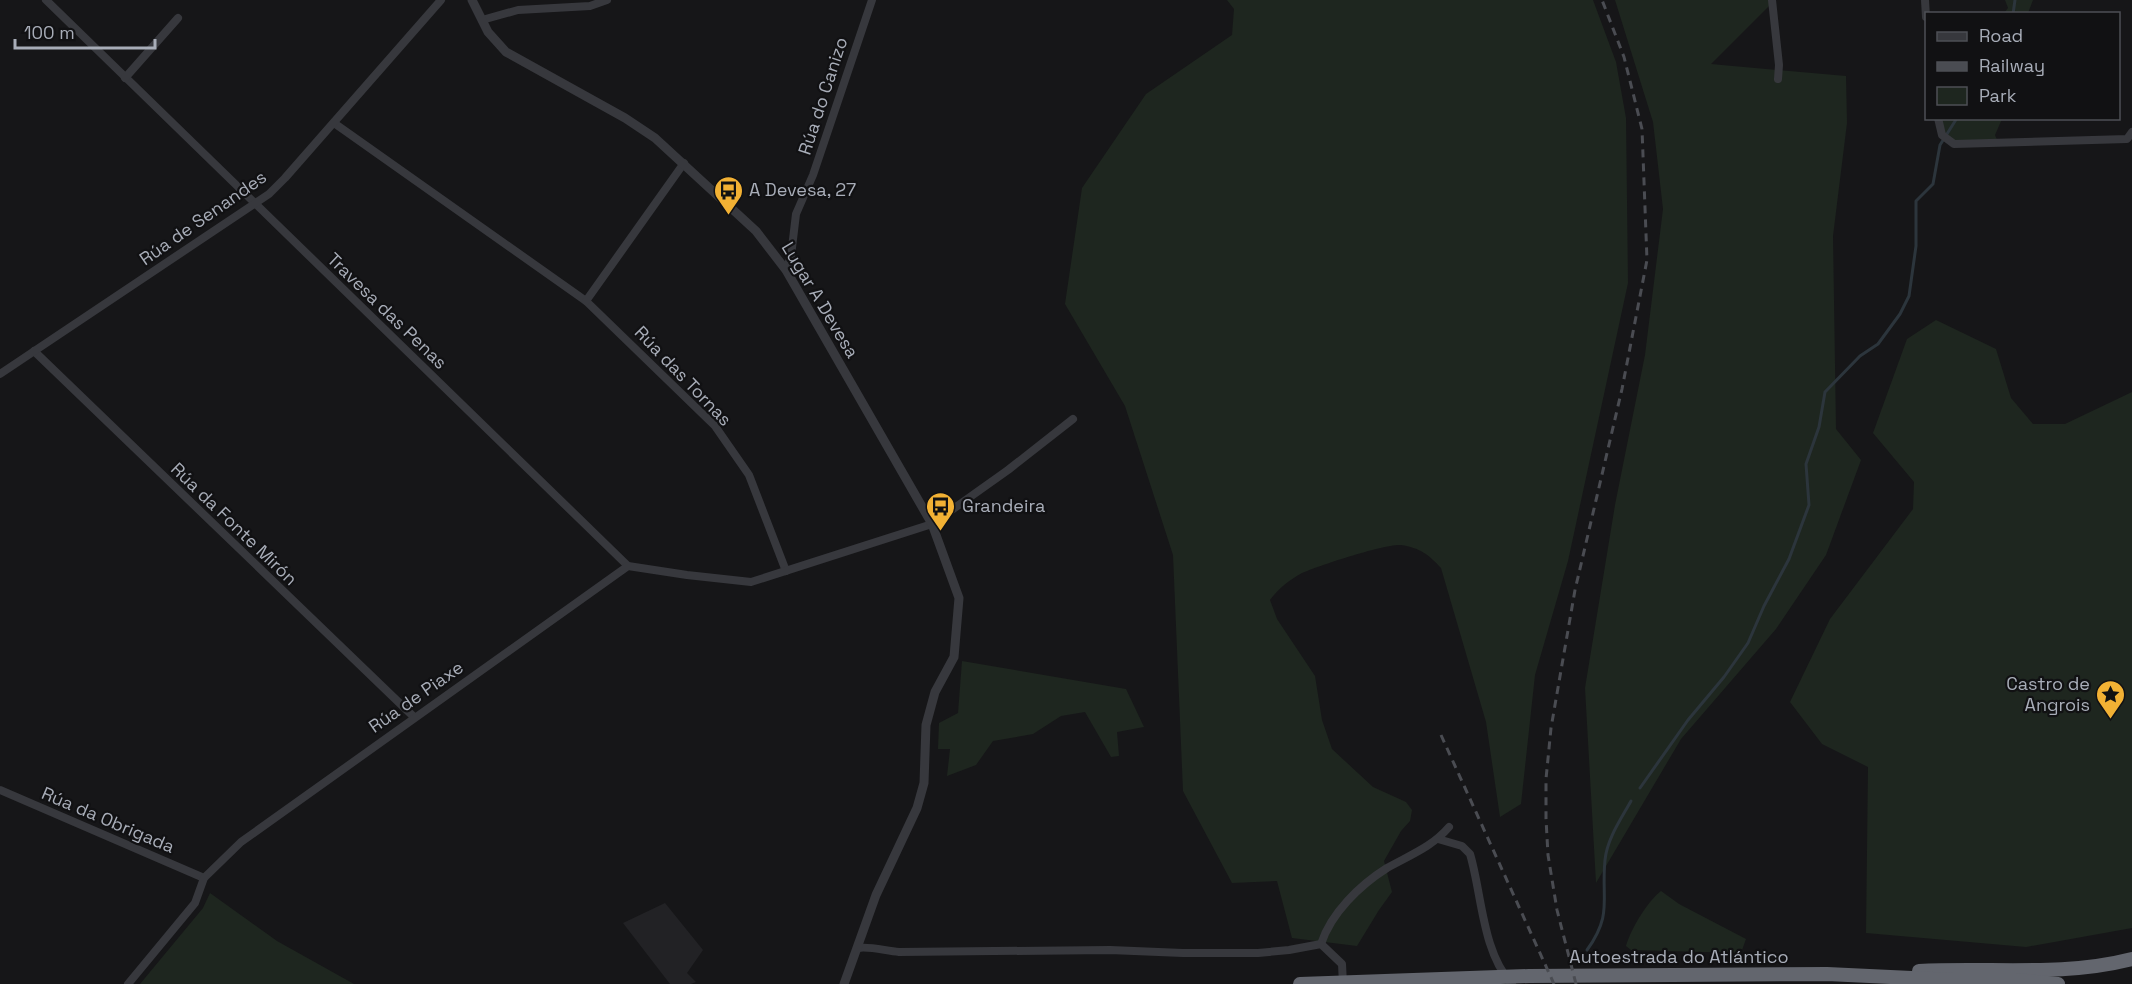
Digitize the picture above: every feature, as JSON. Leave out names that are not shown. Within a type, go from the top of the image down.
[{"type":"highway","points":[[1848,975],[1954,969],[2022,971],[2060,969],[2103,966],[2132,958]]},
{"type":"highway","name":"Autoestrada do Atlántico","points":[[1300,984],[1529,976],[1827,974],[1954,980],[2016,980],[2058,984]]},
{"type":"street","name":"Travesa das Penas","points":[[46,0],[628,566]]},
{"type":"street","name":"Rúa de Senandes","points":[[0,374],[254,204],[285,178],[441,0]]},
{"type":"street","name":"Lugar A Devesa","points":[[472,0],[494,40],[506,52],[636,124],[684,163],[756,231],[786,270],[932,524],[959,598],[954,657],[935,692],[926,725],[924,783],[917,808],[876,895],[844,984]]},
{"type":"street","points":[[482,20],[518,10],[590,6],[607,0]]},
{"type":"street","name":"Rúa do Canizo","points":[[786,270],[796,214],[813,175],[872,0]]},
{"type":"street","points":[[1772,0],[1779,64],[1778,79]]},
{"type":"street","points":[[125,78],[178,18]]},
{"type":"street","points":[[1938,120],[1942,135],[1954,144],[2127,139],[2132,132]]},
{"type":"street","name":"Rúa das Tornas","points":[[334,123],[586,301],[715,426],[749,475],[786,571]]},
{"type":"street","points":[[586,301],[684,163]]},
{"type":"street","name":"Rúa da Fonte Mirón","points":[[34,351],[414,717]]},
{"type":"street","points":[[628,566],[751,582],[932,524],[1008,470],[1073,419]]},
{"type":"street","name":"Rúa de Piaxe","points":[[128,984],[195,903],[204,878],[240,842],[628,566]]},
{"type":"street","name":"Rúa da Obrigada","points":[[0,790],[204,878]]},
{"type":"street","points":[[1321,944],[1326,928],[1363,885],[1438,839],[1449,826]]},
{"type":"street","points":[[1438,839],[1462,846],[1470,854],[1483,920],[1494,953],[1512,984]]},
{"type":"street","points":[[857,951],[867,947],[899,952],[1110,950],[1258,953],[1321,944]]},
{"type":"street","points":[[1321,944],[1342,964],[1343,984]]},
{"type":"shaded area","points":[[665,903],[703,950],[687,973],[696,982],[691,984],[670,984],[623,923]]},
{"type":"green space","points":[[1227,0],[1593,0],[1616,62],[1626,118],[1628,283],[1568,561],[1535,675],[1521,804],[1500,817],[1486,722],[1441,568],[1428,555],[1401,545],[1367,551],[1302,573],[1284,585],[1270,600],[1277,619],[1315,676],[1322,720],[1332,749],[1373,787],[1406,802],[1412,810],[1410,821],[1401,831],[1384,861],[1392,892],[1357,946],[1292,938],[1277,881],[1232,883],[1183,791],[1173,555],[1125,406],[1065,304],[1082,188],[1146,94],[1232,35],[1234,9]]},
{"type":"green space","points":[[1615,0],[1775,0],[1711,64],[1846,76],[1847,123],[1833,236],[1836,429],[1861,460],[1826,555],[1776,629],[1681,739],[1596,883],[1585,688],[1615,505],[1645,355],[1663,209],[1653,122]]},
{"type":"green space","points":[[2005,0],[2033,0],[2028,12],[2005,12],[2008,8]]},
{"type":"green space","points":[[1939,120],[2002,120],[1995,135],[1997,140],[1955,141],[1943,133]]},
{"type":"green space","points":[[1936,320],[1996,349],[2011,398],[2033,424],[2065,424],[2132,392],[2132,928],[2026,947],[1866,933],[1868,767],[1822,744],[1790,702],[1830,619],[1913,509],[1914,482],[1873,433],[1907,339]]},
{"type":"green space","points":[[962,661],[1126,689],[1144,727],[1117,732],[1119,756],[1111,757],[1085,712],[1061,716],[1033,734],[993,741],[976,765],[947,776],[950,749],[938,749],[939,723],[958,713]]},
{"type":"green space","points":[[1661,891],[1679,904],[1746,939],[1741,953],[1631,950],[1626,946],[1640,916]]},
{"type":"green space","points":[[210,893],[277,941],[354,984],[140,984],[203,908]]},
{"type":"waterway","points":[[2013,12],[2015,0]]},
{"type":"waterway","points":[[1640,788],[1688,720],[1724,677],[1748,643],[1764,606],[1789,559],[1809,505],[1806,464],[1819,427],[1825,392],[1860,356],[1878,344],[1900,314],[1909,296],[1916,246],[1916,201],[1933,184],[1940,145],[1956,120]]},
{"type":"waterway","points":[[1587,950],[1603,916],[1604,874],[1608,844],[1631,801]]},
{"type":"railway","points":[[1576,984],[1557,910],[1548,855],[1546,779],[1551,728],[1575,590],[1622,389],[1647,260],[1642,129],[1624,57],[1602,0]]},
{"type":"railway","points":[[1441,735],[1554,984]]},
{"type":"place","name":"A Devesa, 27","points":[[728,216]]},
{"type":"place","name":"Grandeira","points":[[941,532]]},
{"type":"place","name":"Castro de Angrois","points":[[2111,720]]}]
